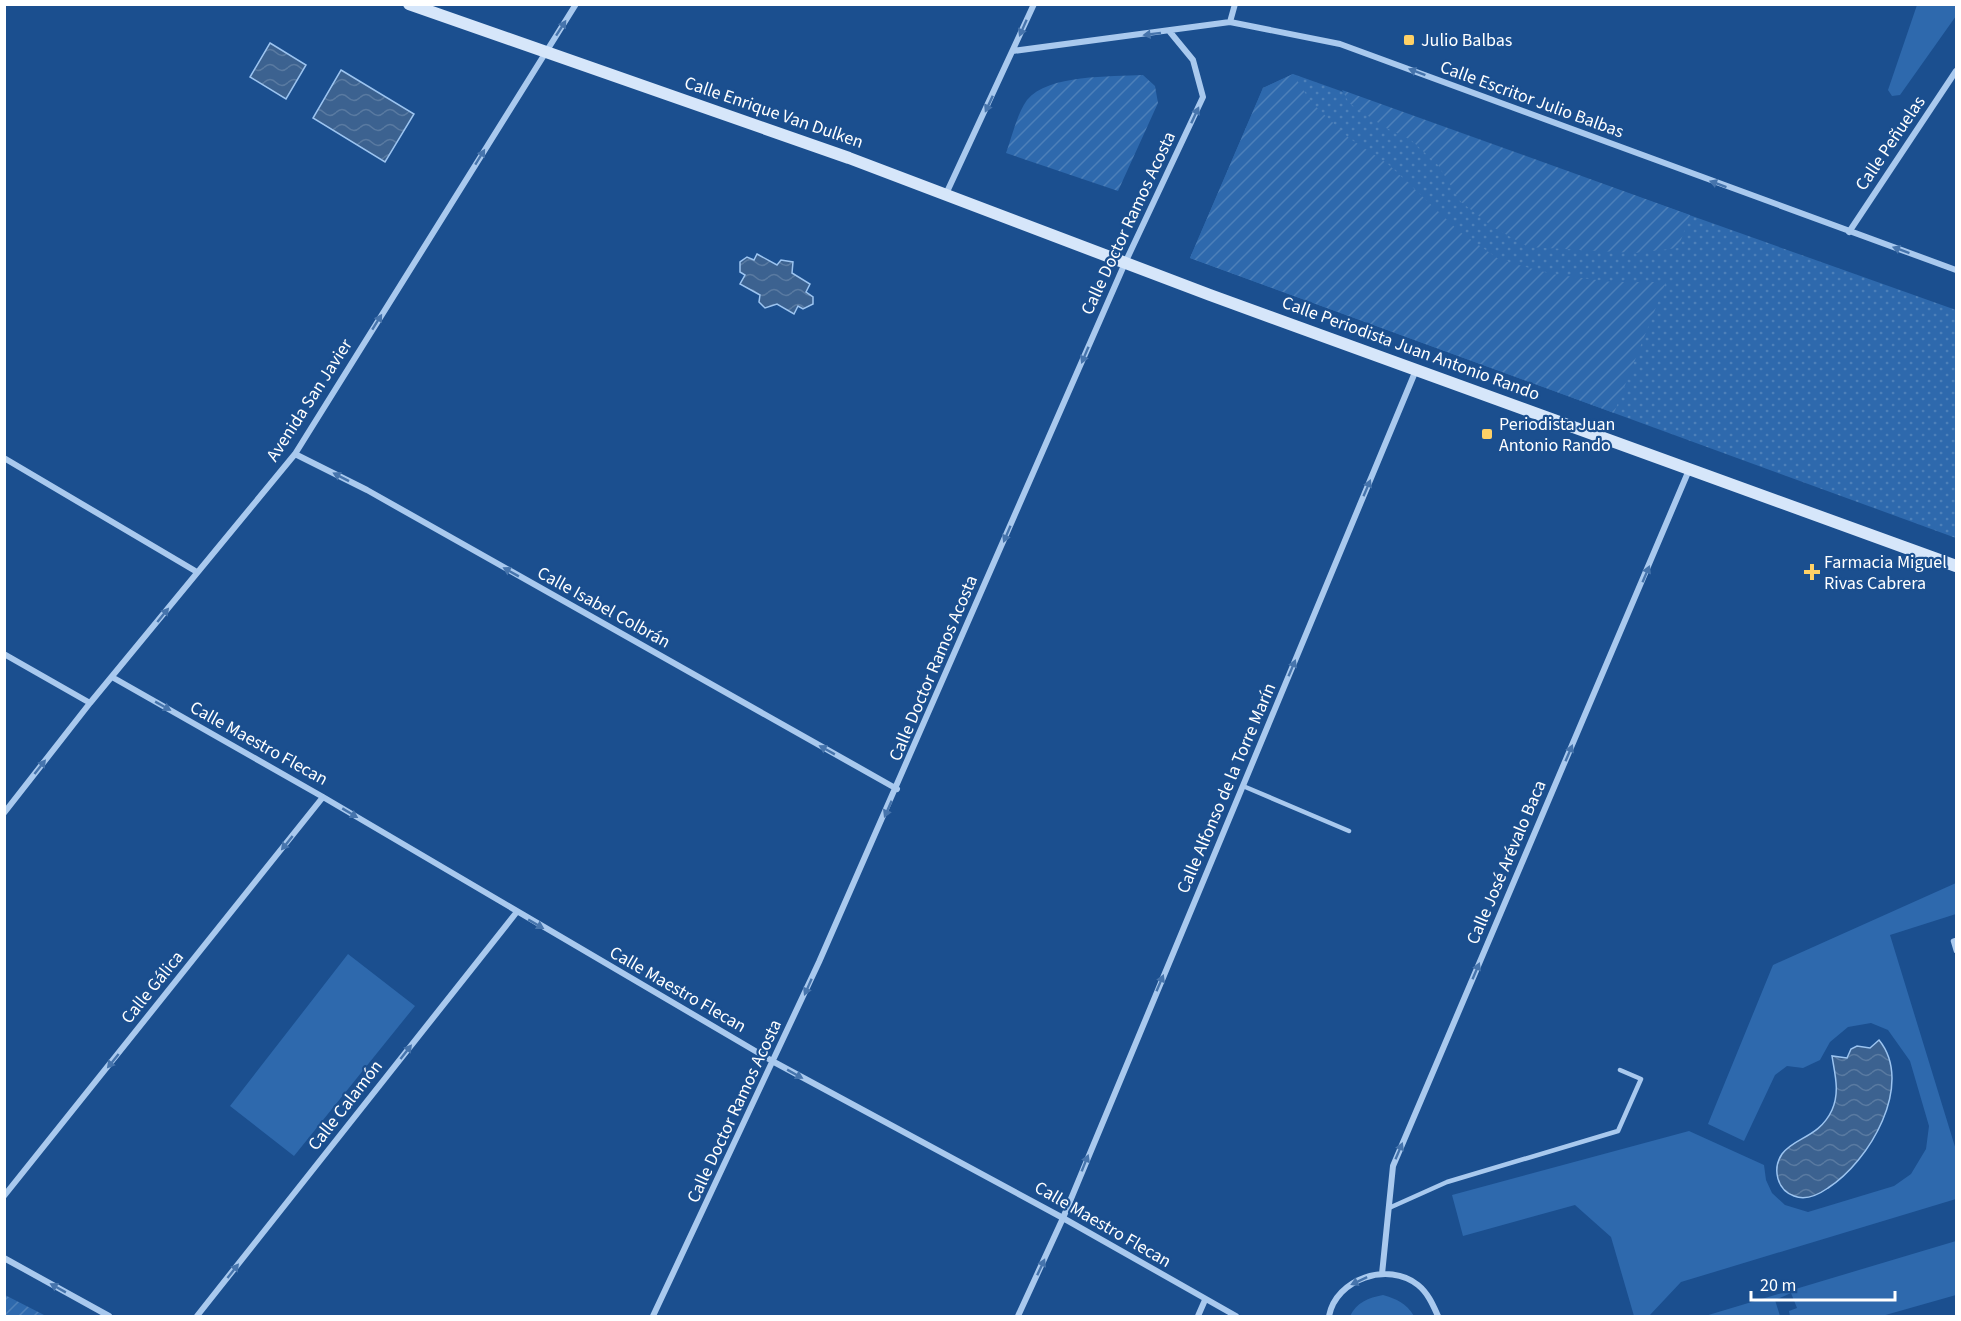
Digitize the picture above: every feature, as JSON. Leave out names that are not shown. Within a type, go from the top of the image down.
[{"type":"street","name":"Calle Enrique Van Dulken","points":[[409,4],[946,194],[1125,263]]},
{"type":"street","name":"Avenida San Javier","points":[[4,813],[90,703],[295,454],[576,4]]},
{"type":"street","points":[[946,194],[1034,4]]},
{"type":"street","points":[[1230,22],[1235,4]]},
{"type":"street","name":"Calle Escritor Julio Balbas","points":[[1013,51],[1170,32],[1230,22],[1340,44],[1956,270]]},
{"type":"street","name":"Calle Doctor Ramos Acosta","points":[[653,1317],[774,1062],[897,789],[1125,263],[1203,97],[1193,60],[1170,32]]},
{"type":"street","name":"Calle Peñuelas","points":[[1849,232],[1956,71]]},
{"type":"street","name":"Calle Periodista Juan Antonio Rando","points":[[1125,263],[1956,566]]},
{"type":"street","name":"Calle Alfonso de la Torre Marín","points":[[1018,1317],[1063,1218],[1416,370]]},
{"type":"street","name":"Calle Isabel Colbrán","points":[[295,454],[367,490],[897,789]]},
{"type":"street","points":[[4,458],[197,572]]},
{"type":"street","name":"Calle José Arévalo Baca","points":[[1382,1274],[1393,1166],[1690,469]]},
{"type":"street","points":[[4,654],[90,703]]},
{"type":"street","name":"Calle Maestro Flecan","points":[[112,677],[323,797],[516,913],[774,1062],[1063,1218],[1236,1317]]},
{"type":"street","name":"Calle Gálica","points":[[4,1196],[323,797]]},
{"type":"street","name":"Calle Calamón","points":[[197,1317],[516,913]]},
{"type":"street","points":[[4,1258],[109,1317]]},
{"type":"street","points":[[1329,1317],[1341,1292],[1358,1279],[1382,1274],[1400,1276],[1418,1285],[1430,1300],[1438,1317]]},
{"type":"street","points":[[1198,1317],[1205,1300]]},
{"type":"lane","points":[[1243,786],[1349,831]]},
{"type":"lane","points":[[1956,940],[1953,941],[1956,951]]},
{"type":"lane","points":[[1389,1208],[1447,1182],[1618,1131],[1641,1079],[1620,1070]]},
{"type":"shaded area","points":[[1917,5],[1956,5],[1956,16],[1900,95],[1892,96],[1888,90]]},
{"type":"shaded area","points":[[1293,74],[1956,310],[1956,538],[1190,258],[1263,88]]},
{"type":"shaded area","points":[[1293,74],[1311,102],[1349,138],[1388,164],[1460,232],[1500,260],[1552,274],[1612,282],[1666,282],[1614,413],[1190,258],[1263,88]]},
{"type":"shaded area","points":[[1143,75],[1155,86],[1158,103],[1118,191],[1006,153],[1023,106],[1027,100],[1049,85],[1081,78]]},
{"type":"shaded area","points":[[1342,90],[1690,215],[1678,248],[1635,253],[1528,247],[1493,227],[1461,202],[1438,165],[1411,140],[1386,128],[1349,103]]},
{"type":"shaded area","points":[[1956,883],[1956,914],[1890,935],[1956,1150],[1956,1199],[1681,1282],[1649,1316],[1634,1316],[1611,1237],[1575,1205],[1463,1236],[1452,1195],[1689,1131],[1764,1165],[1766,1180],[1772,1193],[1785,1205],[1808,1212],[1894,1186],[1911,1174],[1926,1149],[1929,1126],[1910,1061],[1888,1030],[1871,1023],[1848,1027],[1830,1042],[1820,1060],[1803,1068],[1787,1066],[1775,1075],[1744,1141],[1708,1124],[1773,965]]},
{"type":"shaded area","points":[[348,954],[415,1006],[294,1156],[230,1106]]},
{"type":"shaded area","points":[[1956,1241],[1956,1295],[1882,1316],[1790,1316],[1789,1311],[1797,1308],[1791,1293],[1775,1300],[1780,1316],[1705,1316]]},
{"type":"shaded area","points":[[4,1295],[46,1316],[5,1315]]},
{"type":"shaded area","points":[[1383,1295],[1401,1302],[1414,1316],[1350,1316],[1364,1301]]},
{"type":"water","points":[[270,43],[306,65],[286,99],[250,77]]},
{"type":"water","points":[[341,70],[414,114],[385,162],[313,118]]},
{"type":"water","points":[[757,254],[777,265],[781,260],[793,262],[792,273],[810,284],[806,292],[813,297],[813,304],[803,309],[798,306],[794,314],[777,304],[765,308],[759,302],[760,295],[740,284],[745,275],[740,272],[740,262],[747,257],[754,260]]},
{"type":"water","points":[[1879,1040],[1889,1058],[1892,1078],[1889,1099],[1872,1141],[1843,1176],[1824,1191],[1803,1198],[1788,1193],[1780,1184],[1777,1166],[1787,1148],[1814,1132],[1827,1119],[1832,1110],[1836,1090],[1832,1056],[1847,1058],[1851,1049],[1857,1046],[1870,1048]]},
{"type":"place","name":"Julio Balbas","points":[[1409,40]]},
{"type":"place","name":"Periodista Juan Antonio Rando","points":[[1487,434]]},
{"type":"place","name":"Farmacia Miguel Rivas Cabrera","points":[[1812,572]]}]
